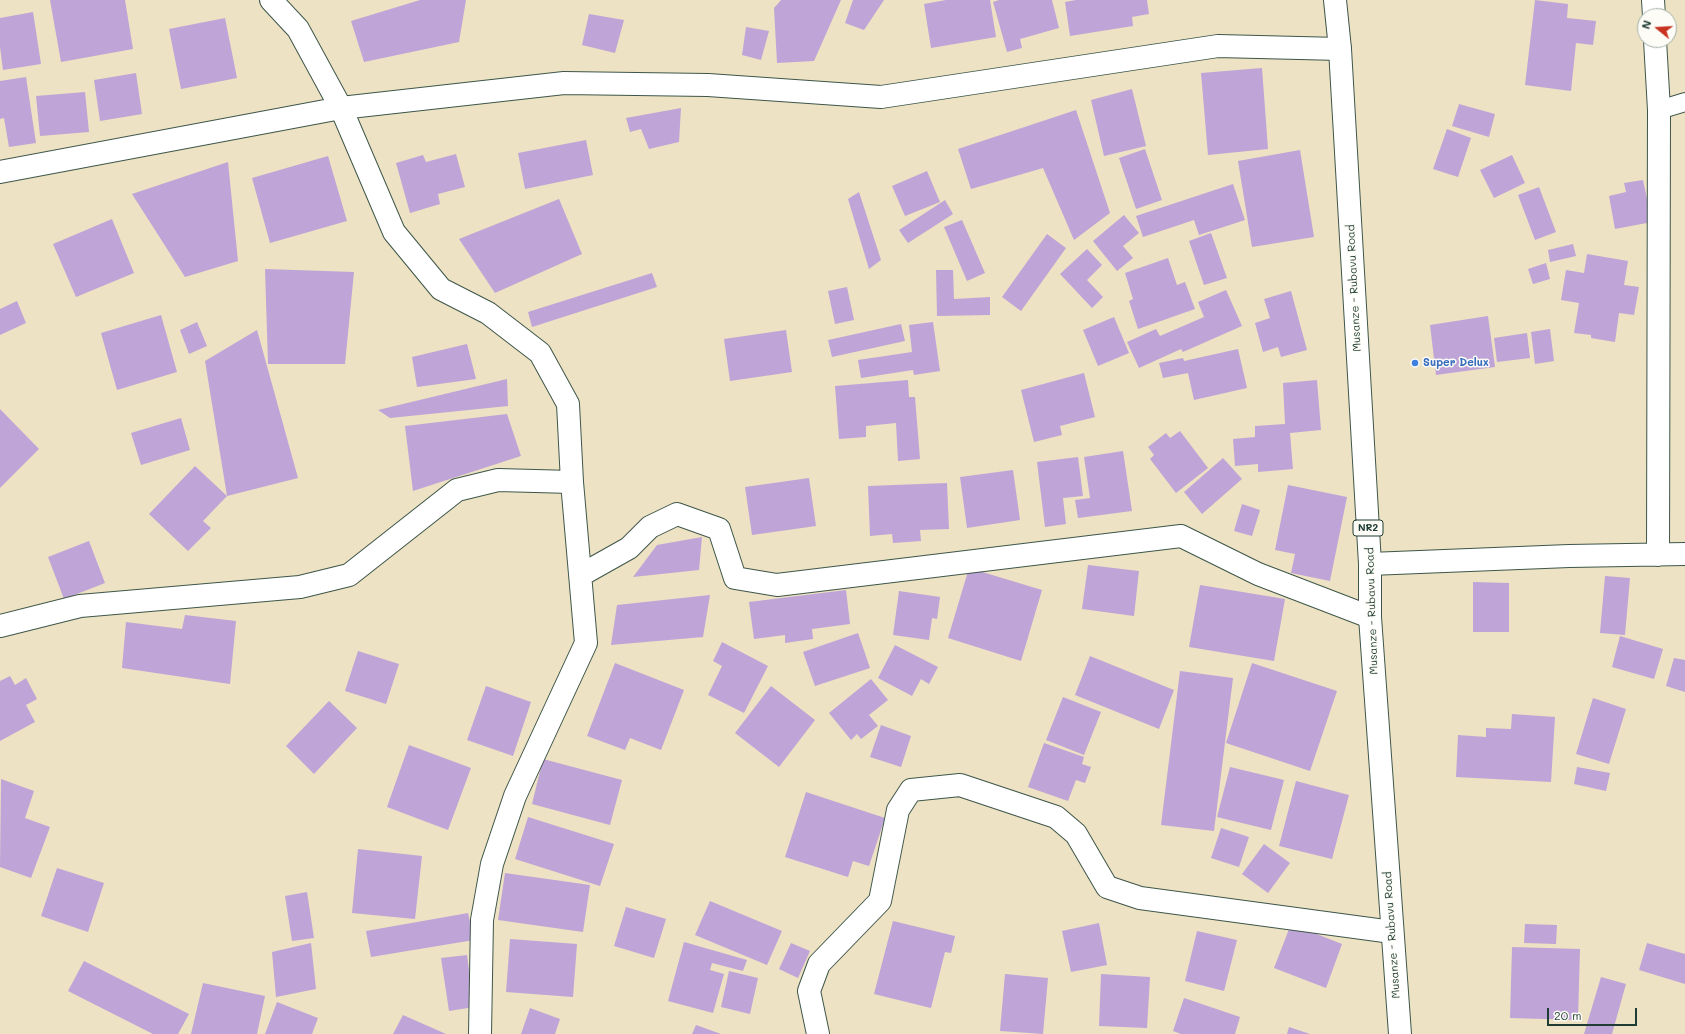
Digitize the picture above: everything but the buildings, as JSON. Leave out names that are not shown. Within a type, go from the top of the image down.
[{"type":"main road","points":[[271,0],[298,29],[341,108],[394,232],[441,289],[488,313],[540,353],[568,404],[572,482],[586,643],[515,796],[492,864],[482,920],[480,1034]]},
{"type":"main road","name":"Musanze - Rubavu Road","points":[[1336,11],[1340,49],[1370,564],[1370,617],[1400,1034]]},
{"type":"main road","points":[[0,172],[341,108],[564,83],[708,85],[881,97],[1218,46],[1340,49]]},
{"type":"main road","points":[[1655,48],[1659,110],[1658,555]]},
{"type":"main road","points":[[0,626],[80,606],[300,586],[349,575],[457,490],[498,480],[572,482]]},
{"type":"main road","points":[[581,575],[630,548],[650,527],[677,514],[719,530],[735,578],[777,585],[1181,536],[1258,574],[1370,617]]},
{"type":"main road","points":[[1370,564],[1568,556],[1685,554]]},
{"type":"main road","points":[[818,1034],[809,991],[819,964],[880,901],[898,810],[911,790],[960,785],[1056,817],[1076,834],[1107,887],[1140,898],[1392,932]]},
{"type":"lane","points":[[1659,110],[1685,102]]},
{"type":"place","name":"Super Delux","points":[[1415,363]]}]
